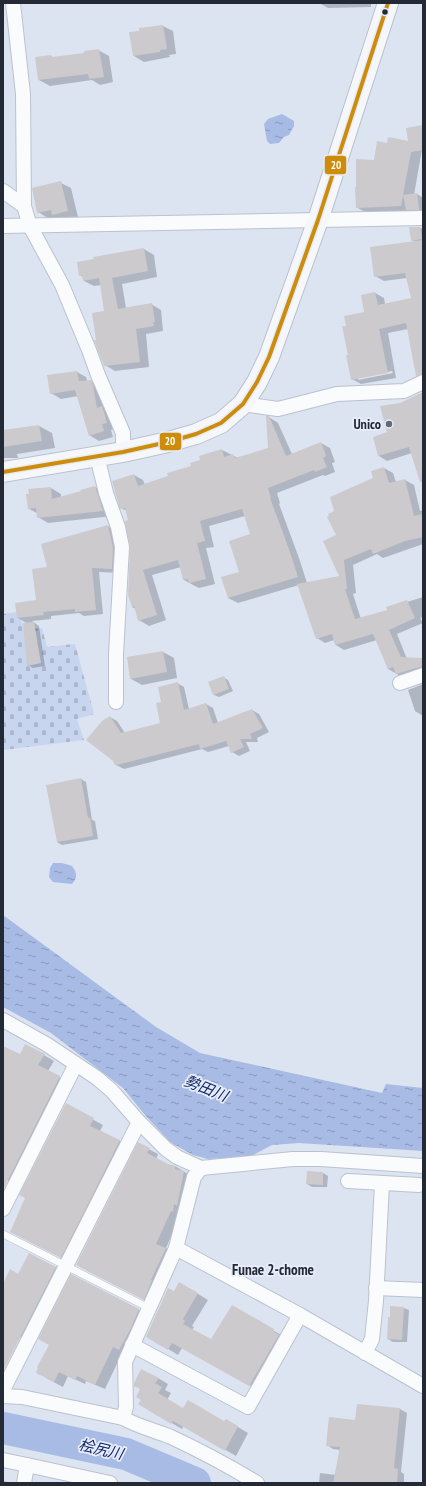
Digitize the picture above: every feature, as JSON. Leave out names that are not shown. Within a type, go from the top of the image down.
[{"type":"main road","points":[[3,472],[124,452],[168,442],[196,434],[221,423],[243,404],[257,382],[269,357],[318,220],[388,3]]},
{"type":"street","points":[[13,3],[23,94],[24,206],[30,226],[62,285],[123,433],[124,452]]},
{"type":"street","points":[[3,191],[24,206]]},
{"type":"street","points":[[3,226],[423,218]]},
{"type":"street","points":[[243,404],[278,409],[337,394],[404,391],[423,382]]},
{"type":"street","points":[[98,456],[106,493],[118,527],[122,547],[116,654],[116,702]]},
{"type":"street","points":[[400,683],[423,675]]},
{"type":"street","points":[[3,1020],[46,1044],[97,1078],[112,1091],[166,1150],[201,1168],[300,1159],[423,1166]]},
{"type":"street","points":[[3,1209],[76,1064]]},
{"type":"street","points":[[3,1390],[139,1122]]},
{"type":"street","points":[[123,1418],[126,1407],[125,1362],[176,1248],[194,1176],[201,1168]]},
{"type":"street","points":[[348,1181],[419,1185]]},
{"type":"street","points":[[366,1353],[372,1339],[382,1183]]},
{"type":"street","points":[[176,1248],[300,1315],[423,1386]]},
{"type":"street","points":[[376,1288],[423,1290]]},
{"type":"street","points":[[132,1345],[248,1407],[300,1315]]},
{"type":"street","points":[[3,1396],[22,1397],[123,1418],[136,1425],[164,1434],[193,1447],[217,1459],[257,1483]]},
{"type":"street","points":[[3,1460],[110,1483]]},
{"type":"street","points":[[24,1483],[27,1465]]},
{"type":"lane","points":[[3,1234],[149,1308]]},
{"type":"green space","points":[[17,612],[25,629],[42,628],[47,647],[75,644],[94,714],[77,719],[84,740],[3,750],[3,614]]},
{"type":"water","points":[[282,114],[294,121],[294,126],[289,135],[284,137],[279,143],[270,144],[267,141],[264,124],[268,119]]},
{"type":"water","points":[[53,863],[62,863],[72,866],[76,875],[72,884],[53,882],[49,877],[50,868]]},
{"type":"water","name":"勢田川","points":[[3,915],[156,1027],[200,1053],[382,1093],[386,1084],[423,1088],[423,1151],[299,1143],[272,1145],[251,1156],[208,1159],[193,1155],[170,1142],[123,1088],[51,1033],[3,1007]]},
{"type":"building","points":[[163,25],[167,49],[160,50],[160,52],[133,56],[129,32],[139,31],[139,28]]},
{"type":"building","points":[[99,49],[104,77],[89,79],[88,74],[38,80],[35,57],[51,55],[52,57],[84,53],[84,51]]},
{"type":"building","points":[[423,125],[423,150],[411,152],[401,206],[356,208],[356,159],[374,160],[377,141],[387,143],[388,137],[408,141],[406,128]]},
{"type":"building","points":[[61,181],[68,211],[52,215],[51,210],[37,213],[32,188]]},
{"type":"building","points":[[417,193],[419,210],[406,210],[403,195]]},
{"type":"building","points":[[409,227],[420,227],[422,239],[411,241]]},
{"type":"building","points":[[423,240],[423,374],[416,376],[406,323],[379,329],[388,373],[351,380],[342,326],[346,326],[344,316],[364,312],[361,295],[375,292],[378,305],[411,298],[405,273],[374,277],[370,247]]},
{"type":"building","points":[[144,248],[148,271],[112,278],[118,309],[152,303],[155,322],[153,322],[154,326],[136,329],[140,362],[104,366],[94,340],[96,340],[92,313],[104,311],[99,278],[83,281],[82,275],[79,276],[77,262],[94,259],[93,257]]},
{"type":"building","points":[[77,371],[79,381],[91,380],[97,408],[102,406],[107,423],[102,424],[104,431],[89,436],[75,390],[50,394],[47,375]]},
{"type":"building","points":[[423,392],[423,482],[420,482],[409,447],[378,456],[373,437],[387,432],[380,406],[400,403]]},
{"type":"building","points":[[266,416],[269,416],[286,456],[321,442],[326,456],[323,458],[327,467],[315,472],[314,470],[268,488],[270,498],[298,577],[228,598],[221,577],[239,572],[229,541],[250,534],[242,509],[200,521],[205,541],[197,543],[206,579],[189,583],[188,579],[183,580],[178,560],[143,570],[157,615],[138,621],[134,606],[132,607],[128,595],[130,547],[125,521],[128,520],[125,508],[120,509],[112,481],[134,474],[138,486],[168,476],[167,473],[191,466],[190,463],[200,460],[199,456],[222,449],[224,457],[233,454],[235,458],[268,448]]},
{"type":"building","points":[[39,425],[42,441],[3,447],[3,430]]},
{"type":"building","points":[[384,467],[389,483],[405,479],[414,516],[423,514],[423,537],[405,541],[373,554],[371,549],[344,560],[347,589],[345,589],[355,619],[387,610],[386,607],[407,600],[415,618],[389,630],[401,657],[423,658],[423,666],[396,674],[393,667],[388,669],[373,634],[335,645],[332,634],[316,639],[297,584],[339,576],[323,541],[336,535],[327,517],[329,516],[328,514],[334,511],[330,497],[373,478],[371,471]]},
{"type":"building","points":[[95,486],[103,511],[37,518],[36,508],[28,509],[26,494],[29,494],[28,489],[51,487],[52,499]]},
{"type":"building","points":[[108,525],[113,548],[112,569],[92,568],[96,610],[75,612],[75,609],[43,612],[44,615],[17,618],[15,603],[36,600],[32,569],[47,567],[41,544]]},
{"type":"building","points":[[34,622],[41,663],[27,666],[23,623]]},
{"type":"building","points":[[163,651],[167,672],[130,679],[127,657]]},
{"type":"building","points":[[224,676],[229,689],[213,695],[208,682]]},
{"type":"building","points":[[178,682],[184,710],[206,703],[213,724],[252,709],[263,728],[250,734],[252,739],[240,739],[244,747],[231,753],[226,741],[200,749],[199,744],[117,765],[115,765],[113,761],[86,740],[102,721],[110,716],[121,733],[160,723],[156,703],[161,702],[158,687]]},
{"type":"building","points":[[81,778],[88,818],[90,817],[93,836],[57,842],[46,785]]},
{"type":"building","points":[[25,1044],[45,1054],[38,1065],[60,1076],[4,1188],[3,1046],[20,1054]]},
{"type":"building","points":[[66,1103],[94,1118],[90,1126],[120,1140],[61,1258],[10,1232],[25,1198],[19,1195]]},
{"type":"building","points":[[138,1142],[150,1148],[147,1153],[175,1166],[175,1169],[184,1171],[177,1206],[174,1204],[173,1212],[171,1211],[156,1244],[166,1248],[151,1280],[144,1300],[76,1265]]},
{"type":"building","points":[[307,1171],[323,1172],[323,1185],[306,1184]]},
{"type":"building","points":[[29,1253],[56,1267],[3,1371],[3,1284],[10,1269],[18,1274]]},
{"type":"building","points":[[71,1274],[139,1309],[119,1350],[113,1347],[95,1385],[77,1376],[75,1380],[59,1372],[54,1382],[36,1373],[37,1367],[49,1345],[38,1339]]},
{"type":"building","points":[[179,1282],[198,1293],[183,1319],[185,1321],[183,1324],[211,1339],[232,1305],[274,1329],[273,1331],[279,1335],[249,1386],[172,1343],[168,1350],[146,1337],[168,1288],[174,1291]]},
{"type":"building","points":[[390,1306],[404,1307],[402,1340],[387,1339]]},
{"type":"building","points":[[141,1369],[159,1378],[155,1383],[162,1387],[158,1393],[183,1408],[188,1400],[224,1421],[226,1419],[238,1426],[225,1451],[173,1421],[171,1424],[138,1404],[141,1400],[136,1397],[140,1389],[134,1386],[134,1383]]},
{"type":"building","points":[[357,1404],[400,1408],[394,1468],[398,1469],[397,1483],[333,1483],[340,1447],[326,1446],[329,1417],[355,1420]]},
{"type":"waterway","name":"桧尻川","points":[[3,1428],[126,1454],[195,1483]]},
{"type":"transit line","name":"20","points":[[3,472],[123,452],[168,442],[196,434],[221,423],[243,404],[257,382],[269,357],[318,220],[388,3]]},
{"type":"place","name":"Unico","points":[[389,424]]},
{"type":"district","name":"Funae 2-chome","points":[[273,1269]]}]
